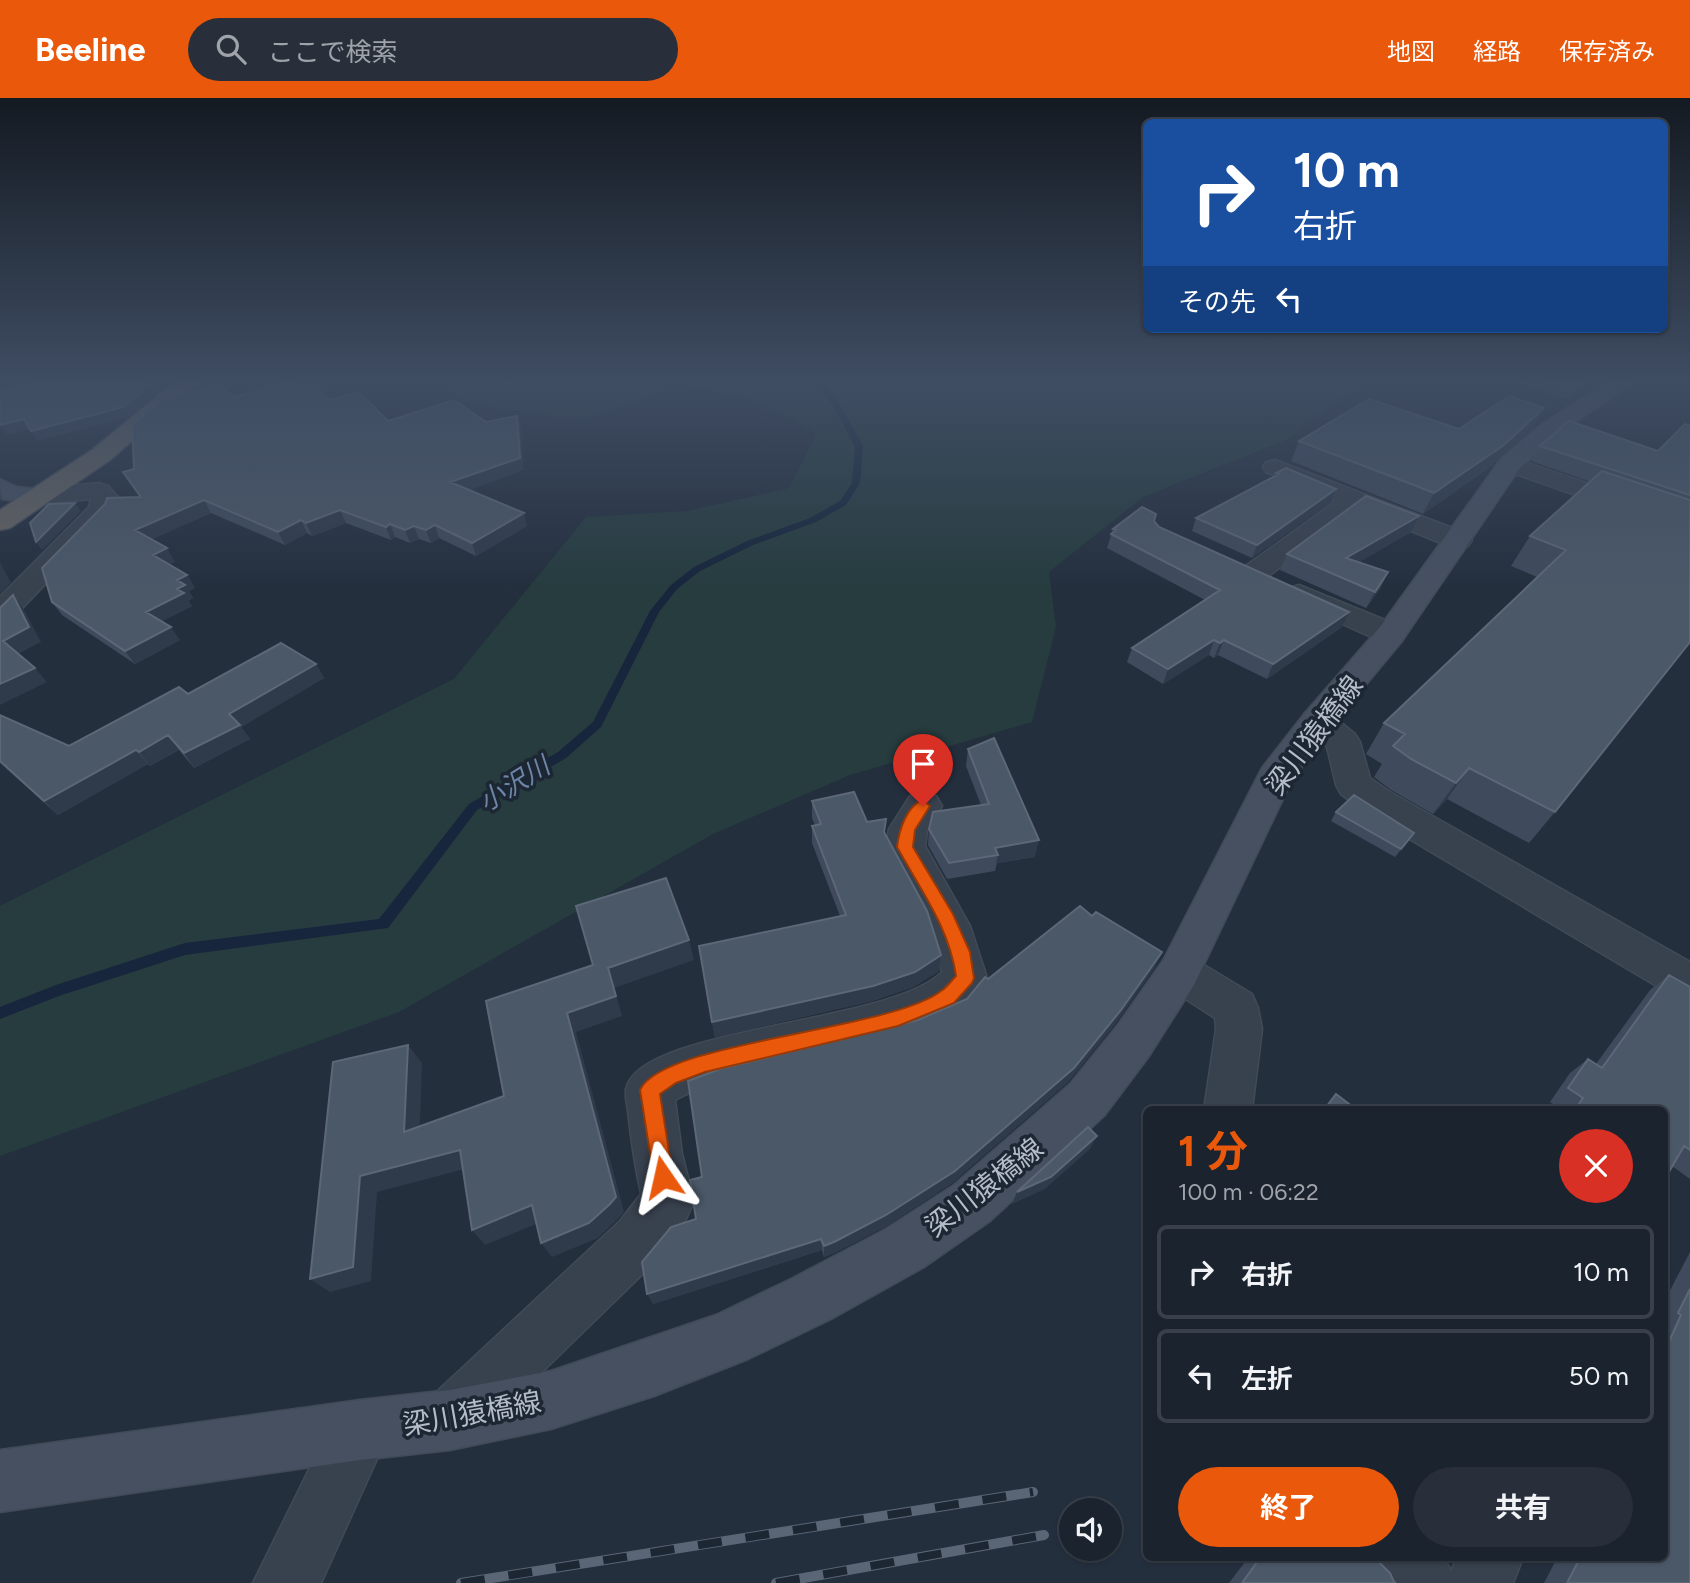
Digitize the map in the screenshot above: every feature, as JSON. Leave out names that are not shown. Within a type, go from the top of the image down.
[{"type":"highway","points":[[0,522],[108,449]]},
{"type":"main road","name":"梁川猿橋線","points":[[0,1481],[360,1430],[450,1420],[551,1400],[654,1367],[728,1339],[811,1299],[905,1248],[972,1203],[1087,1100],[1133,1041],[1179,972],[1276,777],[1317,721],[1391,634],[1510,464],[1527,449]]},
{"type":"main road","points":[[0,487],[11,494],[38,496]]},
{"type":"street","points":[[1510,464],[1690,527]]},
{"type":"street","points":[[1275,467],[1458,540]]},
{"type":"street","points":[[0,614],[102,509],[105,497],[99,491],[38,496]]},
{"type":"street","points":[[1354,500],[1241,568],[1391,634]]},
{"type":"street","points":[[1317,721],[1342,741],[1354,785],[1377,802],[1690,984]]},
{"type":"street","points":[[450,1420],[639,1240],[668,1201],[657,1154],[650,1090],[669,1077],[705,1063],[898,1018],[947,998],[965,978],[961,952],[947,919],[905,847],[908,829],[923,806]]},
{"type":"street","points":[[1179,972],[1236,1008],[1239,1028],[1229,1106]]},
{"type":"street","points":[[286,1583],[360,1430]]},
{"type":"street","points":[[1401,1561],[1423,1583]]},
{"type":"street","points":[[1479,1583],[1489,1561]]},
{"type":"green space","points":[[809,449],[1262,449],[1143,497],[1049,572],[1056,627],[1032,722],[850,775],[713,834],[399,1012],[0,1156],[0,906],[454,679],[586,517],[688,511],[789,488]]},
{"type":"building","points":[[133,449],[519,449],[520,458],[450,482],[524,513],[472,543],[435,525],[426,530],[414,526],[405,530],[390,524],[386,527],[340,510],[306,523],[301,520],[278,532],[204,500],[135,530],[167,548],[153,555],[187,575],[177,580],[185,585],[177,589],[184,593],[146,612],[171,627],[125,651],[52,602],[42,568],[105,504],[107,498],[141,497],[123,472],[134,469]]},
{"type":"building","points":[[1321,449],[1498,449],[1434,493]]},
{"type":"building","points":[[1550,449],[1690,449],[1690,495]]},
{"type":"building","points":[[1286,468],[1336,489],[1257,545],[1196,518],[1279,474],[1276,473]]},
{"type":"building","points":[[1602,471],[1690,500],[1690,642],[1555,812],[1469,768],[1456,783],[1411,759],[1393,746],[1405,734],[1384,723],[1566,550],[1530,536]]},
{"type":"building","points":[[1366,496],[1419,516],[1346,558],[1388,572],[1375,592],[1287,554]]},
{"type":"building","points":[[75,503],[36,542],[30,523],[49,504]]},
{"type":"building","points":[[1142,507],[1156,514],[1154,521],[1159,527],[1349,612],[1273,664],[1224,640],[1220,643],[1214,640],[1168,669],[1132,648],[1220,590],[1111,534],[1116,530],[1113,529]]},
{"type":"building","points":[[13,595],[29,627],[3,641],[35,668],[0,684],[0,608]]},
{"type":"building","points":[[281,643],[316,664],[229,714],[240,725],[184,753],[168,735],[44,801],[0,761],[0,715],[69,746],[179,687],[188,694]]},
{"type":"building","points":[[994,738],[1039,840],[995,848],[998,855],[949,863],[929,829],[933,812],[989,804],[968,749]]},
{"type":"building","points":[[854,792],[867,822],[886,819],[884,832],[927,911],[941,955],[915,972],[873,986],[712,1022],[699,946],[846,915],[812,826],[821,824],[812,801]]},
{"type":"building","points":[[1354,795],[1414,833],[1401,849],[1336,812]]},
{"type":"building","points":[[666,878],[689,940],[608,968],[616,996],[567,1013],[616,1197],[610,1204],[589,1223],[541,1243],[532,1205],[472,1230],[460,1150],[360,1176],[353,1267],[310,1279],[333,1062],[408,1045],[404,1132],[504,1096],[486,1001],[593,965],[576,906]]},
{"type":"building","points":[[1080,906],[1092,916],[1096,912],[1162,952],[1121,1010],[1074,1068],[955,1171],[886,1215],[824,1246],[821,1239],[647,1294],[642,1262],[671,1227],[696,1219],[690,1180],[702,1177],[688,1081],[720,1069],[918,1020],[967,999],[985,977],[988,979]]},
{"type":"building","points":[[1669,975],[1690,987],[1690,1150],[1684,1146],[1668,1174],[1668,1106],[1578,1106],[1583,1098],[1568,1088],[1588,1059],[1602,1068]]},
{"type":"building","points":[[1336,1094],[1352,1106],[1327,1106]]},
{"type":"building","points":[[1088,1127],[1097,1136],[1051,1177],[1017,1192]]},
{"type":"building","points":[[1690,1289],[1690,1583],[1567,1583],[1578,1561],[1668,1561],[1668,1344],[1681,1315],[1678,1313]]},
{"type":"building","points":[[1258,1561],[1378,1561],[1396,1583],[1242,1583]]},
{"type":"waterway","name":"小沢川","points":[[0,1013],[56,991],[185,949],[383,924],[473,807],[562,755],[597,724],[655,611],[674,587],[697,569],[750,543],[813,520],[843,503],[856,483],[859,449]]},
{"type":"railway","points":[[461,1583],[1033,1492]]},
{"type":"railway","points":[[776,1583],[1044,1535]]},
{"type":"route","points":[[663,1177],[657,1154],[650,1090],[669,1077],[705,1063],[898,1018],[947,998],[965,978],[961,952],[947,919],[905,847],[908,829],[923,806]]}]
